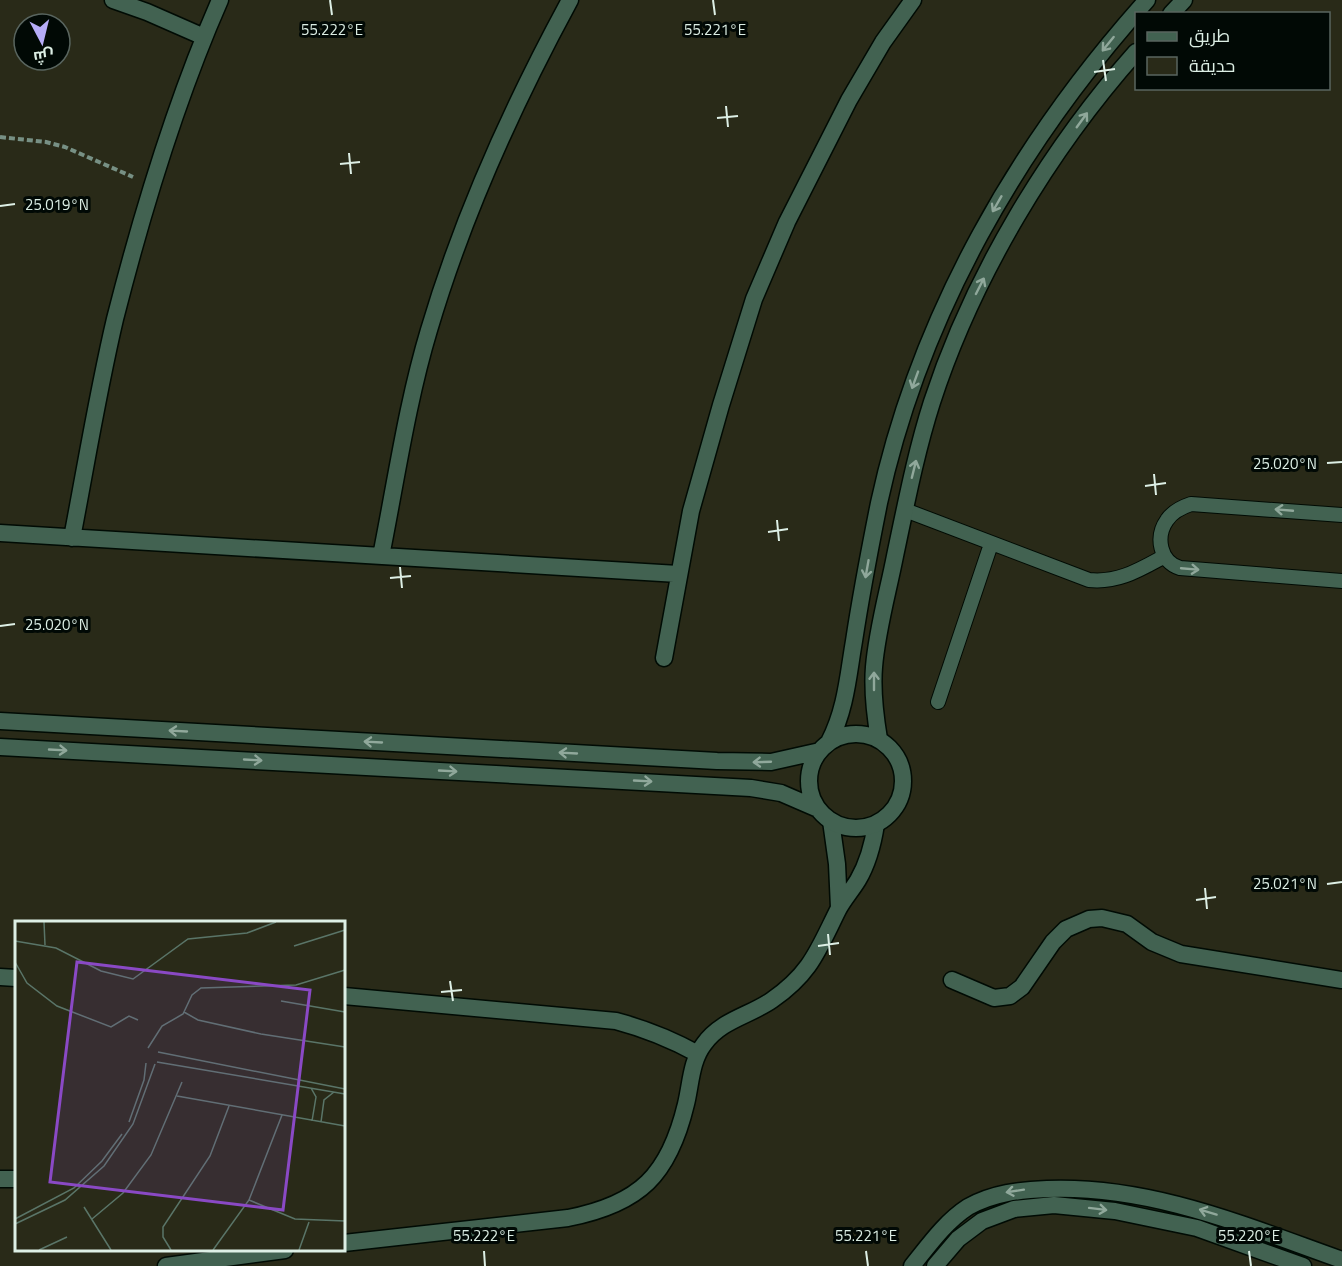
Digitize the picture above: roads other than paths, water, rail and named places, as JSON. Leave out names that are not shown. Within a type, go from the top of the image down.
[{"type":"street","points":[[113,0],[204,37]]},
{"type":"street","points":[[72,538],[115,320],[153,186],[204,37],[220,0]]},
{"type":"street","points":[[381,556],[411,406],[429,332],[452,258],[513,115],[548,40],[570,0]]},
{"type":"street","points":[[664,658],[691,511],[754,299],[787,222],[849,100],[913,0]]},
{"type":"street","points":[[1137,12],[1147,0]]},
{"type":"street","points":[[1173,12],[1184,0]]},
{"type":"street","points":[[0,721],[717,761],[771,762],[824,746],[841,736],[854,733],[879,739],[890,747],[898,757],[903,769],[902,795],[896,807],[876,824],[853,828],[831,821],[818,809],[812,798],[809,773],[813,761],[824,746],[842,714],[879,502],[912,387],[963,267],[1015,173],[1080,79],[1135,14]]},
{"type":"street","points":[[879,739],[875,716],[874,668],[877,645],[920,443],[951,352],[978,290],[1026,203],[1094,103],[1135,53]]},
{"type":"street","points":[[0,533],[678,574]]},
{"type":"street","points":[[0,747],[751,788],[781,793],[818,809]]},
{"type":"street","points":[[831,821],[837,864],[839,908]]},
{"type":"street","points":[[345,1243],[568,1218],[594,1213],[618,1204],[637,1193],[654,1177],[668,1154],[686,1103],[692,1068],[698,1054],[711,1035],[723,1025],[770,1002],[798,978],[813,961],[839,908],[867,862],[876,824]]},
{"type":"street","points":[[952,980],[994,998],[1010,996],[1022,987],[1053,942],[1066,929],[1089,919],[1102,918],[1126,924],[1152,942],[1181,954],[1342,980]]},
{"type":"street","points":[[0,977],[15,978]]},
{"type":"street","points":[[345,996],[616,1021],[645,1028],[672,1039],[698,1054]]},
{"type":"street","points":[[912,1266],[935,1236],[951,1221],[968,1208],[988,1198],[1027,1189],[1073,1188],[1149,1198],[1186,1206],[1342,1260]]},
{"type":"street","points":[[935,1266],[958,1239],[981,1221],[1014,1209],[1054,1205],[1134,1214],[1197,1228],[1303,1266]]},
{"type":"street","points":[[166,1266],[278,1251]]},
{"type":"lane","points":[[1342,515],[1191,504],[1182,507],[1167,520],[1163,529],[1161,550],[1168,562],[1180,568],[1342,581]]},
{"type":"lane","points":[[905,510],[1078,578],[1101,582],[1123,578],[1163,557]]},
{"type":"lane","points":[[938,702],[991,544]]}]
